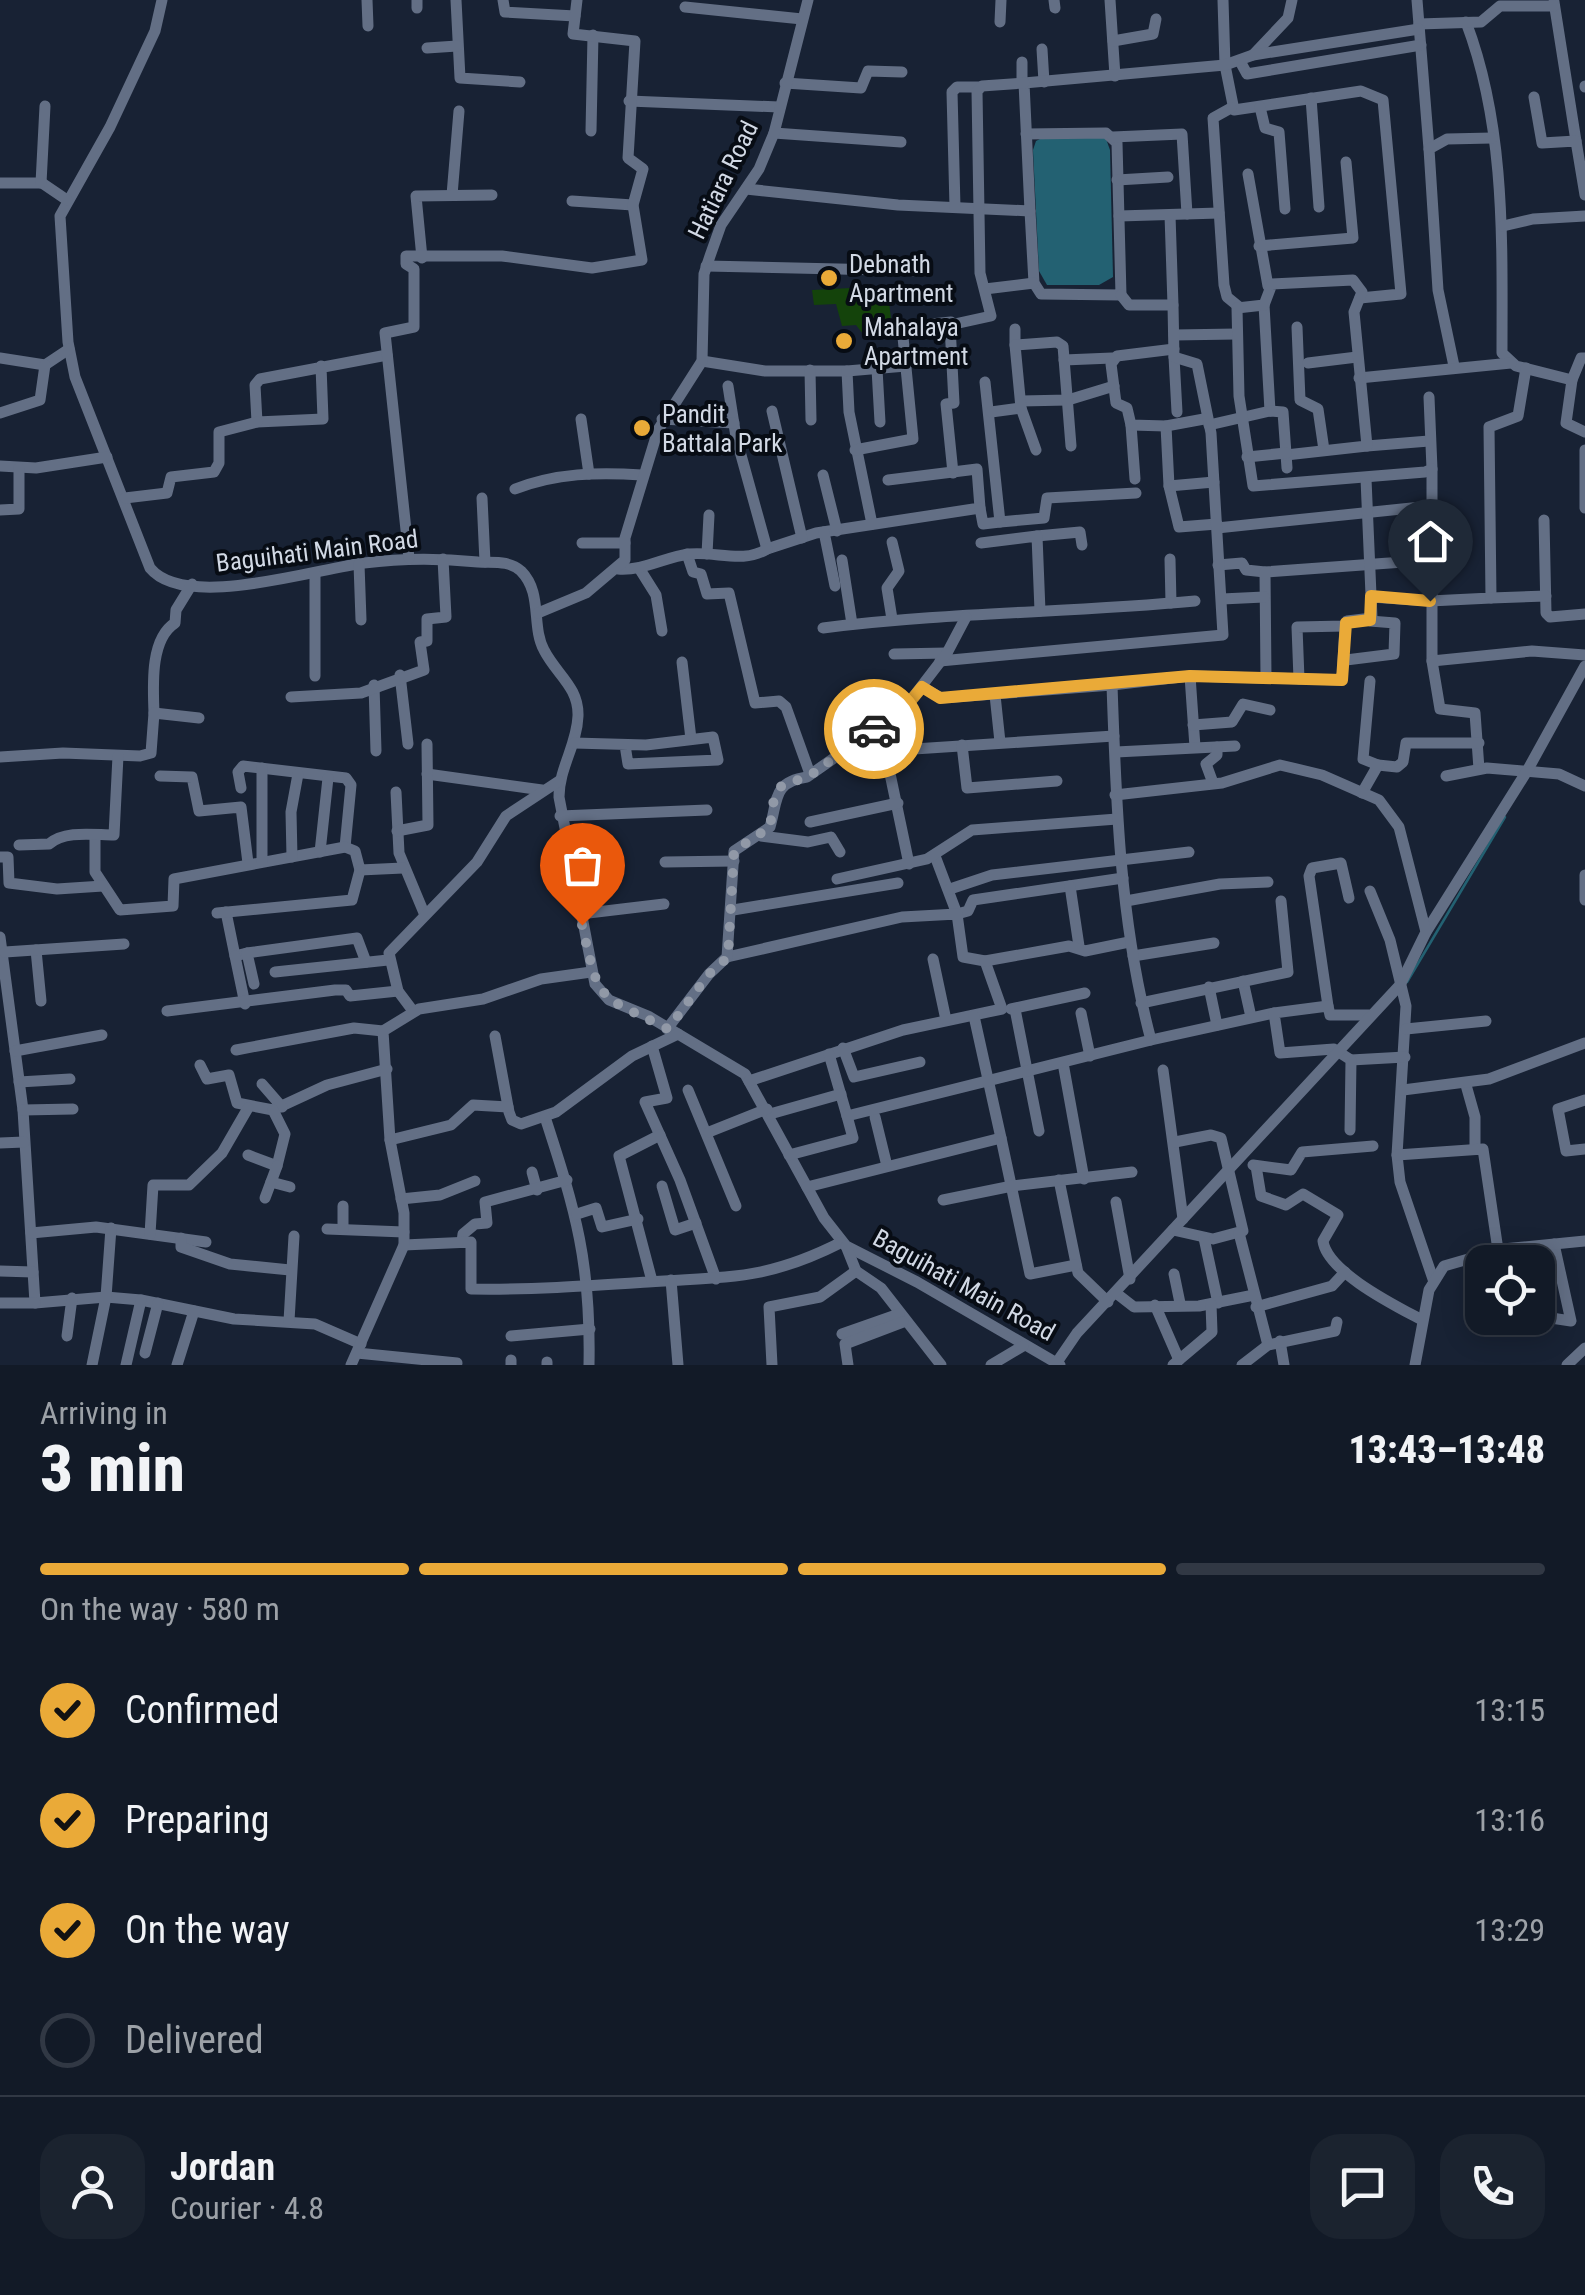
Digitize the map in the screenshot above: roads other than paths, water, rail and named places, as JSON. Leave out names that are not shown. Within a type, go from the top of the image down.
[{"type":"street","name":"Baguihati Main Road","points":[[162,0],[154,31],[110,127],[60,216],[69,349],[150,568],[158,577],[192,584],[244,584],[409,558],[505,563],[520,571],[530,585],[538,612],[543,649],[574,694],[578,716],[574,743],[559,782],[560,816],[591,972],[609,1000],[733,1065],[749,1081],[807,1188],[844,1244],[918,1282],[1057,1364]]},
{"type":"street","points":[[367,0],[368,26]]},
{"type":"street","points":[[456,0],[460,78],[520,82]]},
{"type":"street","points":[[503,0],[503,10],[509,13],[575,16]]},
{"type":"street","points":[[409,558],[387,356],[387,331],[414,326],[414,269],[406,264],[406,256],[502,256],[592,268],[642,260],[633,205],[643,169],[628,158],[635,41],[573,34],[577,0]]},
{"type":"street","name":"Hatiara Road","points":[[702,361],[706,266],[722,225],[746,189],[774,133],[808,0]]},
{"type":"street","points":[[1000,22],[1001,0]]},
{"type":"street","points":[[1110,0],[1115,76]]},
{"type":"street","points":[[1223,0],[1231,108]]},
{"type":"street","points":[[1292,0],[1288,18],[1247,59],[1247,74],[1422,45]]},
{"type":"street","points":[[1416,0],[1438,290],[1454,366]]},
{"type":"street","points":[[955,207],[952,92],[957,86],[1225,65],[1419,27],[1485,20],[1500,6],[1554,3],[1585,195]]},
{"type":"street","points":[[685,6],[737,6],[802,19]]},
{"type":"street","points":[[1113,40],[1153,34],[1156,18]]},
{"type":"street","points":[[1466,22],[1484,70],[1504,226],[1502,353],[1511,364]]},
{"type":"street","points":[[591,131],[593,35]]},
{"type":"street","points":[[427,48],[457,46]]},
{"type":"street","points":[[1042,49],[1044,82]]},
{"type":"street","points":[[1022,62],[1034,283],[1050,298],[1120,294]]},
{"type":"street","points":[[785,82],[860,88],[868,72],[902,72]]},
{"type":"street","points":[[855,450],[915,436],[903,325],[990,318],[984,290],[978,87]]},
{"type":"street","points":[[1360,298],[1402,294],[1383,100],[1361,91],[1231,108],[1213,118],[1224,290],[1238,306],[1242,418],[1253,486],[1366,479],[1432,469]]},
{"type":"street","points":[[1534,97],[1542,143],[1576,141]]},
{"type":"street","points":[[1311,98],[1319,207]]},
{"type":"street","points":[[629,102],[779,107]]},
{"type":"street","points":[[40,183],[45,106]]},
{"type":"street","points":[[1260,106],[1265,128],[1279,132],[1286,209]]},
{"type":"street","points":[[452,195],[459,112]]},
{"type":"street","points":[[774,133],[902,142]]},
{"type":"street","points":[[1026,134],[1182,134],[1187,214]]},
{"type":"street","points":[[1113,137],[1118,148],[1120,294],[1129,305],[1173,306]]},
{"type":"street","points":[[1429,149],[1446,138],[1492,138]]},
{"type":"street","points":[[1259,246],[1352,238],[1346,162]]},
{"type":"street","points":[[1248,174],[1268,286],[1264,304],[1270,410]]},
{"type":"street","points":[[1117,180],[1168,177]]},
{"type":"street","points":[[0,183],[40,183],[67,200]]},
{"type":"street","points":[[746,189],[1030,211]]},
{"type":"street","points":[[422,258],[416,196],[492,195]]},
{"type":"street","points":[[572,201],[633,205]]},
{"type":"street","points":[[1118,216],[1219,213]]},
{"type":"street","points":[[1170,215],[1177,412]]},
{"type":"street","points":[[1504,226],[1534,218],[1585,216]]},
{"type":"street","points":[[706,266],[926,271]]},
{"type":"street","points":[[1268,286],[1354,280],[1360,284],[1354,312],[1367,446]]},
{"type":"street","points":[[984,290],[1034,283]]},
{"type":"street","points":[[1238,306],[1264,304]]},
{"type":"street","points":[[951,322],[954,403],[946,404],[953,473]]},
{"type":"street","points":[[1297,326],[1300,400],[1318,409],[1324,450]]},
{"type":"street","points":[[1015,329],[1021,405],[1036,450]]},
{"type":"street","points":[[1174,335],[1236,334]]},
{"type":"street","points":[[1015,345],[1057,342],[1062,346],[1071,446]]},
{"type":"street","points":[[0,358],[45,365],[69,349]]},
{"type":"street","points":[[894,654],[944,657],[1214,639],[1224,630],[1214,482],[1198,364],[1174,353],[1064,360]]},
{"type":"street","points":[[257,422],[256,385],[260,379],[387,356]]},
{"type":"street","points":[[1040,611],[1041,535],[1047,498],[1136,486],[1127,408],[1116,403],[1112,358]]},
{"type":"street","points":[[1308,363],[1357,358]]},
{"type":"street","points":[[1585,358],[1581,358],[1572,380],[1566,423],[1585,432]]},
{"type":"street","points":[[538,612],[586,593],[625,560],[625,542],[642,475],[662,420],[702,361],[765,371],[906,366]]},
{"type":"street","points":[[1359,378],[1454,366],[1511,364],[1572,380]]},
{"type":"street","points":[[0,412],[40,400],[45,365]]},
{"type":"street","points":[[125,498],[167,493],[171,477],[214,472],[219,463],[219,432],[257,422],[323,419],[321,366]]},
{"type":"street","points":[[876,368],[880,422]]},
{"type":"street","points":[[1491,598],[1489,427],[1518,416],[1526,368]]},
{"type":"street","points":[[810,370],[811,420]]},
{"type":"street","points":[[847,371],[855,450],[872,524]]},
{"type":"street","points":[[985,382],[1000,522]]},
{"type":"street","points":[[728,386],[767,549]]},
{"type":"street","points":[[991,412],[1068,400],[1114,386]]},
{"type":"street","points":[[1429,397],[1432,661],[1440,708],[1475,713],[1480,769]]},
{"type":"street","points":[[1130,426],[1242,418],[1270,410],[1284,416],[1287,459]]},
{"type":"street","points":[[772,411],[802,538]]},
{"type":"street","points":[[581,419],[589,474]]},
{"type":"street","points":[[662,420],[734,423]]},
{"type":"street","points":[[1166,426],[1169,486],[1179,527],[1430,506]]},
{"type":"street","points":[[1247,457],[1287,459],[1324,450],[1430,442]]},
{"type":"street","points":[[1585,450],[1585,508]]},
{"type":"street","points":[[0,466],[19,468],[107,457]]},
{"type":"street","points":[[0,510],[18,508],[19,468]]},
{"type":"street","points":[[888,480],[977,470],[983,524],[1044,518]]},
{"type":"street","points":[[515,489],[542,478],[642,475]]},
{"type":"street","points":[[823,475],[835,586]]},
{"type":"street","points":[[1366,479],[1370,620]]},
{"type":"street","points":[[1169,486],[1214,482]]},
{"type":"street","points":[[482,498],[485,562]]},
{"type":"street","points":[[618,569],[640,568],[686,554],[752,558],[802,538],[980,508]]},
{"type":"street","points":[[708,554],[709,515]]},
{"type":"street","points":[[1544,520],[1550,617],[1585,614]]},
{"type":"street","points":[[981,543],[1080,532],[1082,544]]},
{"type":"street","points":[[582,542],[625,542]]},
{"type":"street","points":[[892,542],[899,571],[887,588],[892,619]]},
{"type":"street","points":[[686,554],[693,572],[701,574],[706,594],[728,593],[755,703],[780,701],[786,707],[810,774]]},
{"type":"street","points":[[291,697],[362,693],[374,685],[424,670],[420,642],[428,641],[427,618],[446,617],[443,559]]},
{"type":"street","points":[[1170,559],[1171,604]]},
{"type":"street","points":[[842,560],[852,624]]},
{"type":"street","points":[[1218,564],[1240,563],[1246,570],[1265,572],[1432,560]]},
{"type":"street","points":[[359,564],[361,620]]},
{"type":"street","points":[[640,568],[656,595],[662,631]]},
{"type":"street","points":[[1265,572],[1266,678]]},
{"type":"street","points":[[315,574],[315,676]]},
{"type":"street","points":[[0,757],[151,752],[153,687],[161,638],[176,623],[176,610],[192,584]]},
{"type":"street","points":[[1371,596],[1430,601],[1546,596]]},
{"type":"street","points":[[1222,599],[1264,598]]},
{"type":"street","points":[[824,628],[952,614],[966,617],[982,611],[1195,601]]},
{"type":"street","points":[[762,836],[772,822],[778,789],[810,774],[904,709],[944,657],[966,617]]},
{"type":"street","points":[[922,687],[940,698],[1190,676],[1342,680],[1346,621],[1395,623],[1394,654],[1346,660]]},
{"type":"street","points":[[1299,679],[1297,627],[1345,626]]},
{"type":"street","points":[[1432,661],[1532,651],[1585,655]]},
{"type":"street","points":[[682,662],[691,739]]},
{"type":"street","points":[[1057,1364],[1183,1219],[1344,1054],[1370,1015],[1401,988],[1426,932],[1529,771],[1585,666]]},
{"type":"street","points":[[400,676],[408,744]]},
{"type":"street","points":[[1190,676],[1195,747]]},
{"type":"street","points":[[1370,681],[1363,759],[1396,767],[1403,762],[1406,744],[1479,743]]},
{"type":"street","points":[[374,685],[376,751]]},
{"type":"street","points":[[1112,685],[1115,796],[1129,942],[1152,1040]]},
{"type":"street","points":[[995,694],[1000,742]]},
{"type":"street","points":[[1193,725],[1232,722],[1243,704],[1270,710]]},
{"type":"street","points":[[904,709],[914,750],[1114,736]]},
{"type":"street","points":[[154,713],[199,718]]},
{"type":"street","points":[[875,728],[898,802],[909,864]]},
{"type":"street","points":[[574,743],[625,745],[713,737],[718,760],[628,764],[625,745]]},
{"type":"street","points":[[397,831],[428,825],[427,744]]},
{"type":"street","points":[[962,745],[967,788],[1057,781]]},
{"type":"street","points":[[1213,782],[1206,764],[1217,756],[1216,746]]},
{"type":"street","points":[[1116,752],[1235,746]]},
{"type":"street","points":[[18,845],[49,844],[56,838],[114,835],[118,756]]},
{"type":"street","points":[[1115,796],[1236,780],[1280,765],[1362,792],[1390,810],[1399,826],[1426,932]]},
{"type":"street","points":[[1362,792],[1378,765]]},
{"type":"street","points":[[241,788],[239,768],[346,778],[352,785],[345,847]]},
{"type":"street","points":[[255,862],[262,768]]},
{"type":"street","points":[[1446,776],[1480,769],[1529,771],[1558,774],[1585,786]]},
{"type":"street","points":[[292,857],[291,812],[298,774]]},
{"type":"street","points":[[427,774],[542,790]]},
{"type":"street","points":[[160,776],[192,777],[198,811],[241,808],[255,862]]},
{"type":"street","points":[[320,852],[328,778]]},
{"type":"street","points":[[413,1011],[398,991],[389,954],[424,913],[450,893],[477,862],[506,816],[559,782]]},
{"type":"street","points":[[396,792],[402,868],[424,913]]},
{"type":"street","points":[[810,822],[898,802]]},
{"type":"street","points":[[560,816],[707,810]]},
{"type":"street","points":[[837,879],[934,856],[972,830],[1117,819]]},
{"type":"street","points":[[95,835],[95,872],[120,910],[173,906],[174,879],[345,847],[356,851],[360,870],[352,900],[222,913],[254,984]]},
{"type":"street","points":[[728,957],[734,910],[734,861],[739,846],[762,836],[808,842],[831,837],[840,852]]},
{"type":"street","points":[[950,889],[992,874],[1189,852]]},
{"type":"street","points":[[934,856],[950,889],[963,957],[985,962],[1079,946]]},
{"type":"street","points":[[0,857],[8,857],[9,884],[57,889],[102,886]]},
{"type":"street","points":[[664,862],[734,861]]},
{"type":"street","points":[[1349,898],[1341,864],[1312,868],[1330,1015],[1370,1015]]},
{"type":"street","points":[[360,870],[402,868]]},
{"type":"street","points":[[1585,875],[1585,900]]},
{"type":"street","points":[[495,1036],[508,1107],[512,1120],[521,1124],[546,1117],[673,1032],[709,974],[728,957],[902,917],[956,914],[968,911],[973,900],[1123,878]]},
{"type":"street","points":[[1126,901],[1220,884],[1268,882]]},
{"type":"street","points":[[734,910],[898,883]]},
{"type":"street","points":[[1070,886],[1079,946],[1085,951],[1129,942]]},
{"type":"street","points":[[1370,891],[1390,940],[1406,1030],[1397,1155],[1400,1182],[1433,1279],[1415,1365]]},
{"type":"street","points":[[1142,1003],[1289,970],[1281,900]]},
{"type":"street","points":[[580,914],[664,904]]},
{"type":"street","points":[[0,936],[22,1110],[35,1303]]},
{"type":"street","points":[[241,955],[357,938],[366,962]]},
{"type":"street","points":[[1132,956],[1214,943]]},
{"type":"street","points":[[5,952],[124,944]]},
{"type":"street","points":[[36,950],[40,1000]]},
{"type":"street","points":[[241,955],[245,1004]]},
{"type":"street","points":[[933,959],[946,1020]]},
{"type":"street","points":[[275,972],[388,960]]},
{"type":"street","points":[[985,962],[1009,1009],[1030,1070],[1039,1132]]},
{"type":"street","points":[[236,1050],[354,1028],[383,1032],[413,1011],[494,996],[541,978],[591,972]]},
{"type":"street","points":[[1243,981],[1250,1017]]},
{"type":"street","points":[[1209,986],[1217,1025]]},
{"type":"street","points":[[167,1012],[335,990],[346,990],[350,996],[398,991]]},
{"type":"street","points":[[749,1081],[843,1048],[946,1020],[1084,993]]},
{"type":"street","points":[[847,1116],[1250,1017],[1328,1006]]},
{"type":"street","points":[[1274,1013],[1280,1053],[1406,1057]]},
{"type":"street","points":[[1081,1014],[1090,1056]]},
{"type":"street","points":[[974,1016],[1030,1274],[1076,1266]]},
{"type":"street","points":[[1406,1030],[1486,1020]]},
{"type":"street","points":[[356,1354],[404,1239],[390,1140],[383,1032]]},
{"type":"street","points":[[16,1051],[102,1035]]},
{"type":"street","points":[[1403,1090],[1466,1085],[1585,1043]]},
{"type":"street","points":[[652,1046],[667,1098],[645,1102],[716,1279]]},
{"type":"street","points":[[843,1048],[854,1077],[920,1062]]},
{"type":"street","points":[[789,1155],[853,1138],[829,1054]]},
{"type":"street","points":[[1344,1054],[1350,1130]]},
{"type":"street","points":[[1063,1062],[1084,1179]]},
{"type":"street","points":[[200,1065],[207,1079],[228,1075],[234,1100],[248,1108],[277,1109],[327,1085],[387,1069]]},
{"type":"street","points":[[1164,1070],[1183,1219]]},
{"type":"street","points":[[19,1082],[70,1078]]},
{"type":"street","points":[[262,1084],[277,1109],[285,1134],[265,1198]]},
{"type":"street","points":[[1466,1085],[1475,1117],[1475,1148]]},
{"type":"street","points":[[688,1090],[709,1132],[736,1206]]},
{"type":"street","points":[[709,1132],[768,1111],[841,1094]]},
{"type":"street","points":[[1585,1100],[1558,1109],[1566,1151],[1585,1149]]},
{"type":"street","points":[[390,1140],[451,1125],[472,1106],[508,1107]]},
{"type":"street","points":[[150,1234],[153,1186],[190,1184],[222,1153],[248,1108]]},
{"type":"street","points":[[22,1110],[73,1109]]},
{"type":"street","points":[[546,1117],[577,1214],[588,1286],[589,1365]]},
{"type":"street","points":[[875,1117],[887,1166]]},
{"type":"street","points":[[652,1282],[619,1156],[660,1135]]},
{"type":"street","points":[[1174,1230],[1204,1238],[1243,1231],[1218,1135],[1175,1142]]},
{"type":"street","points":[[807,1188],[1001,1138]]},
{"type":"street","points":[[0,1144],[24,1142]]},
{"type":"street","points":[[1239,1161],[1291,1170],[1302,1152],[1373,1146]]},
{"type":"street","points":[[1397,1155],[1475,1148],[1484,1152],[1497,1245]]},
{"type":"street","points":[[248,1155],[277,1166]]},
{"type":"street","points":[[1256,1166],[1258,1194],[1286,1205],[1303,1194],[1338,1214],[1323,1247],[1346,1272],[1422,1320]]},
{"type":"street","points":[[532,1172],[537,1190]]},
{"type":"street","points":[[943,1200],[1012,1186],[1132,1172]]},
{"type":"street","points":[[462,1242],[463,1234],[475,1224],[487,1223],[486,1202],[567,1180]]},
{"type":"street","points":[[1059,1180],[1076,1266],[1134,1307],[1255,1301],[1332,1286],[1346,1272]]},
{"type":"street","points":[[401,1199],[440,1194],[475,1181]]},
{"type":"street","points":[[271,1182],[290,1188]]},
{"type":"street","points":[[662,1186],[675,1230],[696,1224]]},
{"type":"street","points":[[1116,1202],[1130,1279]]},
{"type":"street","points":[[342,1230],[343,1206]]},
{"type":"street","points":[[577,1214],[596,1208],[602,1227],[638,1219]]},
{"type":"street","points":[[92,1365],[106,1297],[111,1228]]},
{"type":"street","points":[[31,1233],[111,1228],[206,1242]]},
{"type":"street","points":[[327,1229],[404,1239],[471,1242],[470,1289],[716,1279],[772,1272],[844,1244],[856,1271],[880,1288],[941,1365]]},
{"type":"street","points":[[1239,1233],[1255,1301],[1284,1365]]},
{"type":"street","points":[[288,1320],[294,1236]]},
{"type":"street","points":[[181,1238],[180,1247],[199,1256],[290,1270]]},
{"type":"street","points":[[1154,1305],[1176,1363],[1212,1332],[1215,1304],[1204,1238]]},
{"type":"street","points":[[1545,1245],[1585,1242]]},
{"type":"street","points":[[1555,1249],[1571,1321],[1555,1319]]},
{"type":"street","points":[[1433,1279],[1452,1263],[1465,1259]]},
{"type":"street","points":[[772,1365],[769,1307],[820,1297],[856,1271]]},
{"type":"street","points":[[0,1272],[32,1272]]},
{"type":"street","points":[[1174,1274],[1180,1303]]},
{"type":"street","points":[[671,1280],[678,1365]]},
{"type":"street","points":[[0,1303],[106,1297],[141,1300],[234,1319],[288,1320],[334,1330],[356,1354],[456,1363]]},
{"type":"street","points":[[67,1336],[72,1298]]},
{"type":"street","points":[[126,1365],[141,1300]]},
{"type":"street","points":[[145,1353],[158,1303]]},
{"type":"street","points":[[177,1365],[194,1311]]},
{"type":"street","points":[[842,1334],[901,1318]]},
{"type":"street","points":[[848,1365],[845,1344],[901,1318]]},
{"type":"street","points":[[1242,1365],[1274,1342],[1335,1331],[1337,1322]]},
{"type":"street","points":[[511,1336],[590,1329]]},
{"type":"street","points":[[991,1365],[1023,1346]]},
{"type":"street","points":[[1567,1365],[1585,1348]]},
{"type":"water","points":[[1048,135],[1105,136],[1110,150],[1113,277],[1099,285],[1047,285],[1039,271],[1033,150],[1036,141]]},
{"type":"waterway","points":[[1407,982],[1505,817]]},
{"type":"place","name":"Debnath Apartment","points":[[829,278]]},
{"type":"place","name":"Mahalaya Apartment","points":[[844,341]]},
{"type":"place","name":"Pandit Battala Park","points":[[642,428]]}]
